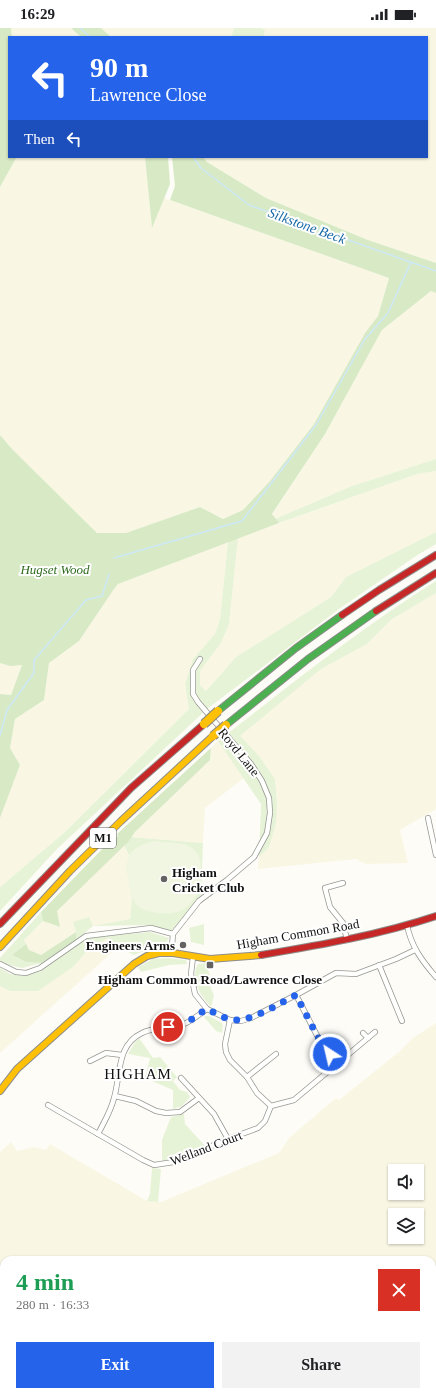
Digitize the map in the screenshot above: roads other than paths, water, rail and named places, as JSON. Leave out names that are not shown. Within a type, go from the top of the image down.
[{"type":"main road","name":"M1","points":[[0,924],[131,788],[218,711],[257,679],[363,600],[436,554]]},
{"type":"main road","name":"M1","points":[[0,947],[70,871],[121,821],[226,724],[308,660],[392,600],[436,573]]},
{"type":"main road","name":"Higham Common Road","points":[[0,1090],[17,1069],[134,964],[147,956],[159,952],[210,959],[256,956],[347,940],[430,919],[436,916]]},
{"type":"street","name":"Royd Lane","points":[[173,934],[199,902],[254,857],[267,833],[270,812],[269,798],[262,781],[251,764],[198,702],[194,694],[193,670],[200,659]]},
{"type":"street","points":[[428,818],[435,842],[436,855]]},
{"type":"street","points":[[342,883],[325,888],[330,907],[343,923],[347,940]]},
{"type":"street","points":[[407,925],[409,937],[415,950],[436,977]]},
{"type":"street","points":[[0,964],[16,972],[26,974],[40,968],[86,936],[151,928],[173,934],[173,953]]},
{"type":"street","points":[[193,957],[191,974],[195,994],[206,1009],[230,1020],[241,1021],[251,1018],[336,973],[356,974],[415,950]]},
{"type":"street","points":[[379,965],[402,1021]]},
{"type":"street","points":[[296,995],[322,1045],[337,1064]]},
{"type":"street","points":[[98,1134],[110,1113],[115,1096],[122,1055],[129,1042],[141,1033],[154,1028],[177,1027],[187,1023],[206,1009]]},
{"type":"street","points":[[230,1020],[225,1044],[226,1052],[230,1060],[247,1077],[257,1093],[271,1106],[294,1100],[375,1032]]},
{"type":"street","points":[[363,1033],[368,1038]]},
{"type":"street","points":[[90,1061],[106,1053],[122,1055]]},
{"type":"street","points":[[247,1077],[276,1054]]},
{"type":"street","points":[[181,1078],[216,1117],[228,1139]]},
{"type":"street","points":[[115,1096],[136,1101],[156,1111],[166,1113],[180,1112],[199,1098]]},
{"type":"street","name":"Welland Court","points":[[48,1105],[154,1165],[174,1162],[258,1128],[265,1120],[271,1106]]},
{"type":"waterway","name":"Silkstone Beck","points":[[80,28],[89,36]]},
{"type":"waterway","name":"Silkstone Beck","points":[[194,158],[201,168],[249,205],[436,271]]},
{"type":"waterway","points":[[114,558],[242,521],[316,425],[365,339],[388,313],[411,262]]},
{"type":"waterway","points":[[0,735],[7,710],[34,673],[34,660],[86,600],[102,596],[109,574]]},
{"type":"place","name":"Higham Cricket Club","points":[[164,879]]},
{"type":"place","name":"Engineers Arms","points":[[183,945]]},
{"type":"place","name":"Higham Common Road/Lawrence Close","points":[[210,965]]},
{"type":"district","name":"HIGHAM","points":[[138,1074]]},
{"type":"park label","name":"Hugset Wood","points":[[55,569]]}]
